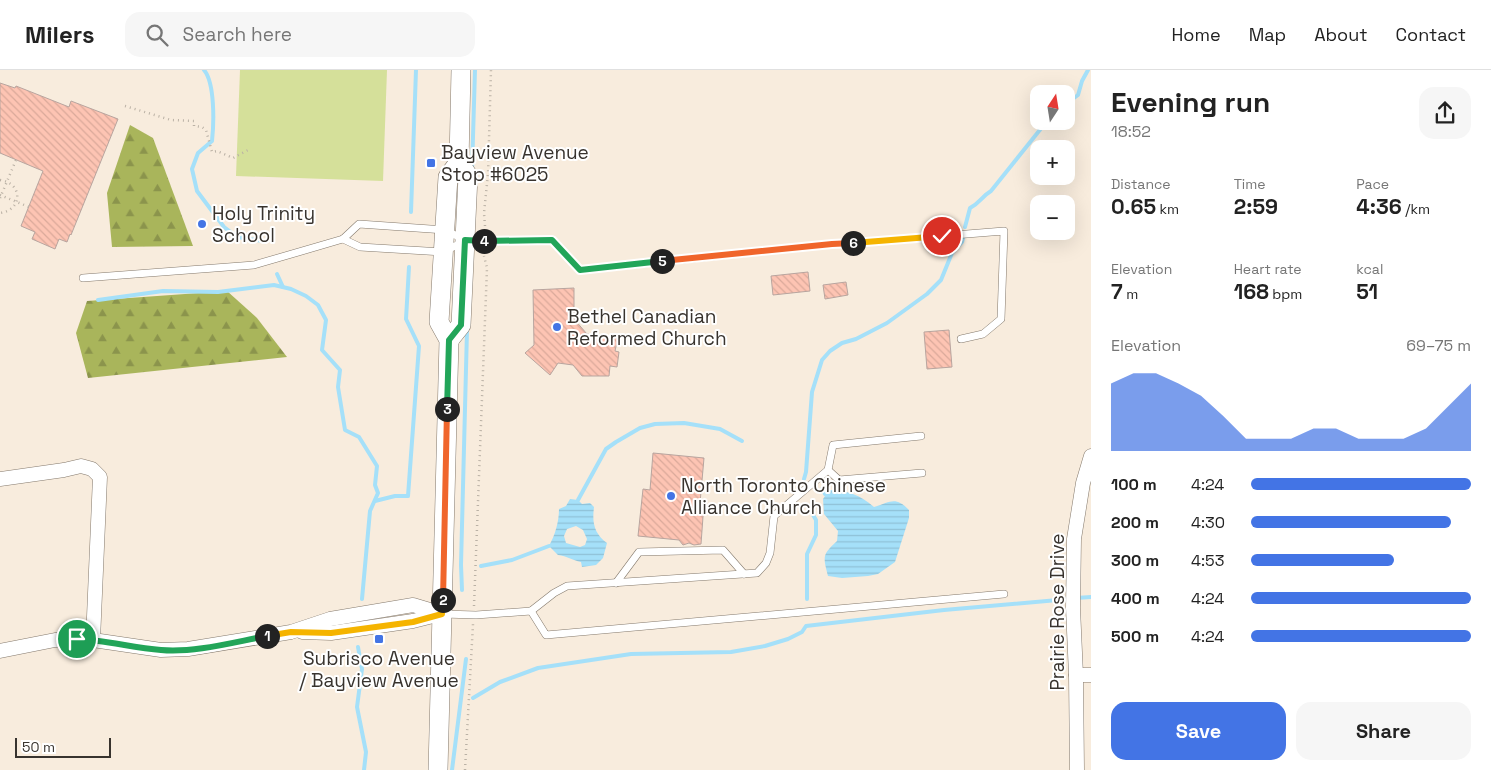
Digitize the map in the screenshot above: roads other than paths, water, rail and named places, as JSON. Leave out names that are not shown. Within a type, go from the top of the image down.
[{"type":"main road","points":[[438,770],[449,340],[439,322],[448,178],[459,162],[461,70]]},
{"type":"main road","points":[[449,340],[461,325],[468,176],[459,162]]},
{"type":"street","name":"Prairie Rose Drive","points":[[1077,770],[1073,608],[1074,539],[1083,483],[1091,456]]},
{"type":"street","points":[[0,478],[81,466],[92,469],[100,477],[93,640]]},
{"type":"street","points":[[0,651],[55,640],[93,640],[161,650],[175,650],[213,646],[291,632],[331,633],[413,622],[442,614]]},
{"type":"street","points":[[1076,675],[1091,674]]},
{"type":"lane","points":[[83,278],[254,264],[343,239],[359,224],[445,230],[465,240],[552,240],[580,270],[832,244],[880,242],[1004,231],[1001,319],[983,334],[961,340]]},
{"type":"lane","points":[[343,239],[360,247],[443,252],[465,240]]},
{"type":"lane","points":[[442,614],[476,615],[530,611],[567,586],[757,573],[766,564],[770,553],[774,516],[828,470],[834,445],[922,436]]},
{"type":"lane","points":[[828,470],[839,480],[922,473]]},
{"type":"lane","points":[[616,582],[639,552],[723,550],[744,574]]},
{"type":"lane","points":[[530,611],[546,634],[1004,594]]},
{"type":"water","points":[[829,490],[853,494],[864,499],[874,507],[893,501],[900,503],[909,510],[909,518],[895,562],[878,574],[842,578],[828,576],[825,556],[837,541],[838,531],[824,514],[823,499]]},
{"type":"water","points":[[570,499],[578,500],[582,504],[590,503],[594,507],[593,518],[595,527],[599,535],[607,543],[603,558],[596,565],[582,567],[581,562],[558,555],[549,546],[556,528],[559,509],[566,506]],"holes":[[[576,526],[583,530],[587,539],[585,545],[580,547],[566,543],[564,536],[567,529]]]},
{"type":"waterway","points":[[204,70],[208,76],[212,93],[213,133],[212,141],[198,153],[192,169],[197,191],[224,227],[237,237],[263,241]]},
{"type":"waterway","points":[[411,212],[416,70]]},
{"type":"waterway","points":[[472,170],[475,70]]},
{"type":"waterway","points":[[1075,97],[1078,95],[1088,70]]},
{"type":"waterway","points":[[965,227],[970,208],[991,191],[1040,130]]},
{"type":"waterway","points":[[804,479],[812,392],[822,360],[830,351],[842,343],[856,339],[887,323],[927,294],[941,280],[952,253],[962,242],[963,238]]},
{"type":"waterway","points":[[375,501],[395,496],[408,496],[419,346],[406,319],[409,267]]},
{"type":"waterway","points":[[277,274],[283,287]]},
{"type":"waterway","points":[[98,300],[163,291],[218,292],[274,285],[291,289],[306,296],[318,305],[326,320],[322,350],[340,370],[338,387],[345,430],[359,437],[377,466],[375,485],[378,493],[370,511],[362,599]]},
{"type":"waterway","points":[[462,590],[467,330]]},
{"type":"waterway","points":[[578,500],[606,449],[640,428],[655,424],[684,423],[720,429],[742,441]]},
{"type":"waterway","points":[[822,489],[825,494]]},
{"type":"waterway","points":[[807,599],[807,554],[816,535],[816,520],[809,508]]},
{"type":"waterway","points":[[481,566],[512,560],[549,546]]},
{"type":"waterway","points":[[1076,598],[1091,597]]},
{"type":"waterway","points":[[473,698],[500,682],[538,668],[631,654],[731,652],[765,646],[788,639],[802,632],[806,626],[944,610],[1069,599]]},
{"type":"waterway","points":[[358,647],[362,669],[357,707],[366,752],[364,770]]},
{"type":"waterway","points":[[452,770],[466,659]]},
{"type":"place","name":"Bayview Avenue Stop #6025","points":[[431,163]]},
{"type":"place","name":"Holy Trinity School","points":[[202,224]]},
{"type":"place","name":"Bethel Canadian Reformed Church","points":[[557,327]]},
{"type":"place","name":"North Toronto Chinese Alliance Church","points":[[671,496]]},
{"type":"place","name":"Subrisco Avenue / Bayview Avenue","points":[[379,639]]}]
